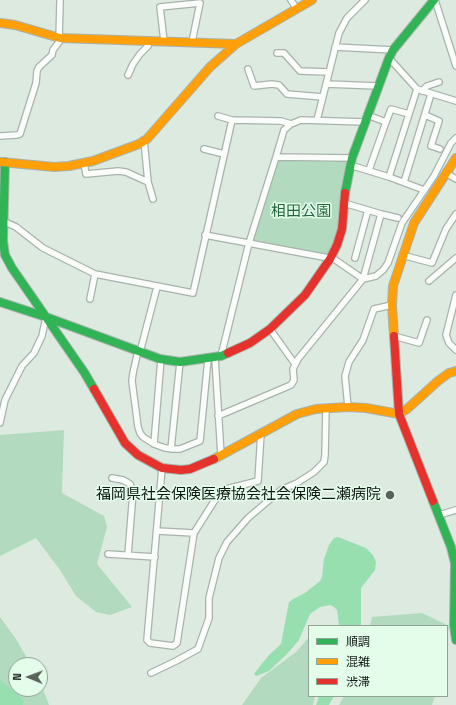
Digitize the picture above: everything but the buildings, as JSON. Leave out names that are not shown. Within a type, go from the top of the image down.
[{"type":"street","points":[[0,136],[20,134],[36,82],[39,66],[52,55],[53,50],[59,42],[60,0]]},
{"type":"street","points":[[291,0],[296,8]]},
{"type":"street","points":[[312,0],[236,44],[210,67],[139,144],[84,163],[69,166],[54,167],[3,162],[3,221],[1,235],[3,248],[12,268],[84,372],[125,443],[138,455],[162,468],[181,470],[190,469],[207,463],[297,414],[326,408],[348,406],[399,414],[407,409],[438,380],[449,373],[456,371]]},
{"type":"street","points":[[317,120],[339,33],[347,18],[365,0]]},
{"type":"street","points":[[0,302],[46,317],[161,359],[180,362],[214,358],[250,343],[270,329],[305,295],[330,259],[337,245],[342,228],[345,189],[351,161],[389,58],[393,50],[435,0]]},
{"type":"street","points":[[435,0],[456,66]]},
{"type":"street","points":[[164,42],[160,7],[200,3],[192,42]]},
{"type":"street","points":[[0,23],[16,25],[60,38],[236,44]]},
{"type":"street","points":[[128,75],[140,54],[148,46],[149,41]]},
{"type":"street","points":[[335,47],[393,50]]},
{"type":"street","points":[[277,53],[284,53],[300,71],[329,72]]},
{"type":"street","points":[[389,58],[419,90],[456,101]]},
{"type":"street","points":[[248,69],[254,86],[272,84],[279,85],[287,94],[323,97]]},
{"type":"street","points":[[389,177],[409,114],[419,90],[439,82]]},
{"type":"street","points":[[326,84],[378,86]]},
{"type":"street","points":[[404,182],[431,94]]},
{"type":"street","points":[[369,170],[391,109],[409,114]]},
{"type":"street","points":[[425,115],[439,121],[431,146],[440,149]]},
{"type":"street","points":[[218,116],[232,120],[281,121],[291,124]]},
{"type":"street","points":[[157,287],[133,373],[132,381],[138,427],[143,437],[154,444],[171,449],[180,449],[200,441],[214,358],[282,133],[291,124],[301,120],[366,119],[386,122]]},
{"type":"street","points":[[3,221],[16,227],[43,248],[95,274],[193,293],[232,120]]},
{"type":"street","points":[[205,236],[334,259],[363,279],[376,276],[388,263],[402,223],[434,176],[451,142],[456,138]]},
{"type":"street","points":[[144,140],[148,182],[153,199]]},
{"type":"street","points":[[204,149],[224,154]]},
{"type":"street","points":[[276,157],[351,161],[369,170],[424,190]]},
{"type":"street","points":[[456,158],[414,223],[402,255],[393,286],[392,305],[399,414],[451,547],[455,563],[454,625],[456,640]]},
{"type":"street","points":[[84,163],[86,174],[118,171],[126,172],[148,182]]},
{"type":"street","points":[[446,173],[456,179]]},
{"type":"street","points":[[344,203],[398,218]]},
{"type":"street","points":[[354,258],[368,210]]},
{"type":"street","points":[[218,416],[290,385],[294,380],[293,369],[295,364],[363,279],[381,214]]},
{"type":"street","points":[[402,255],[432,263],[446,229],[456,214]]},
{"type":"street","points":[[429,281],[456,258]]},
{"type":"street","points":[[90,299],[95,274]]},
{"type":"street","points":[[456,295],[446,335],[449,343],[456,350]]},
{"type":"street","points":[[348,406],[345,376],[349,362],[363,340],[374,309],[392,305]]},
{"type":"street","points":[[0,423],[5,400],[22,366],[34,353],[42,336],[46,317]]},
{"type":"street","points":[[394,336],[419,343],[427,320]]},
{"type":"street","points":[[270,329],[295,364]]},
{"type":"street","points":[[214,358],[221,455]]},
{"type":"street","points":[[154,444],[161,359]]},
{"type":"street","points":[[171,449],[180,362]]},
{"type":"street","points":[[151,673],[198,649],[209,618],[209,598],[219,558],[227,542],[248,518],[281,490],[297,484],[314,472],[324,462],[326,455],[326,408]]},
{"type":"street","points":[[162,468],[147,640],[150,643],[173,646],[177,643],[194,533],[220,492],[226,489],[258,481],[261,433]]},
{"type":"street","points":[[112,478],[122,480],[130,484],[133,492],[128,555]]},
{"type":"street","points":[[133,492],[160,496]]},
{"type":"street","points":[[439,515],[456,510]]},
{"type":"street","points":[[157,531],[194,533]]},
{"type":"street","points":[[108,554],[155,557]]},
{"type":"green space","name":"相田公園","points":[[278,160],[346,161],[338,231],[330,254],[321,256],[254,243],[252,240]]},
{"type":"green space","points":[[64,430],[62,493],[104,516],[107,527],[97,564],[132,607],[110,615],[96,612],[76,596],[60,570],[36,538],[0,556],[0,435]]},
{"type":"green space","points":[[422,613],[447,625],[370,625],[372,617]]},
{"type":"green space","points":[[0,617],[16,639],[26,657],[8,657],[8,697],[46,697],[49,705],[7,705],[0,686]]},
{"type":"green space","points":[[308,638],[308,697],[315,697],[313,705],[242,705],[261,678],[296,652]]},
{"type":"green space","points":[[343,697],[435,697],[432,705],[339,705]]},
{"type":"shaded area","points":[[338,537],[366,548],[373,555],[376,562],[375,570],[361,588],[361,625],[339,625],[337,610],[334,607],[330,605],[320,607],[310,614],[299,640],[287,654],[269,671],[256,676],[254,674],[257,670],[269,655],[281,644],[289,602],[305,593],[320,581],[322,577],[324,559],[329,545],[334,538]]},
{"type":"shaded area","points":[[0,680],[8,686],[8,697],[21,697],[23,700],[23,705],[0,705]]},
{"type":"shaded area","points":[[319,697],[333,697],[329,705],[316,705]]},
{"type":"traffic: fast","points":[[345,193],[352,158],[389,58],[393,50],[434,0]]},
{"type":"traffic: fast","points":[[5,162],[3,241],[5,255],[12,268],[84,372],[94,389]]},
{"type":"traffic: fast","points":[[0,302],[46,317],[160,359],[180,362],[221,356],[228,353]]},
{"type":"traffic: fast","points":[[433,501],[451,547],[455,563],[454,625],[456,640]]},
{"type":"traffic: slow","points":[[1,162],[54,167],[69,166],[93,161],[139,144],[147,139],[210,67],[236,44],[312,0]]},
{"type":"traffic: slow","points":[[0,23],[15,25],[60,38],[236,44]]},
{"type":"traffic: slow","points":[[394,336],[392,305],[393,286],[414,223],[456,158]]},
{"type":"traffic: slow","points":[[214,459],[297,414],[316,409],[348,407],[366,408],[399,414],[407,409],[438,381],[449,373],[456,371]]},
{"type":"traffic: jam","points":[[228,353],[250,343],[270,329],[305,295],[330,259],[337,245],[342,229],[345,193]]},
{"type":"traffic: jam","points":[[394,336],[399,414],[433,501]]},
{"type":"traffic: jam","points":[[94,389],[125,443],[138,455],[162,468],[181,470],[190,469],[214,459]]},
{"type":"place","name":"福岡県社会保険医療協会社会保険二瀬病院","points":[[390,495]]}]
